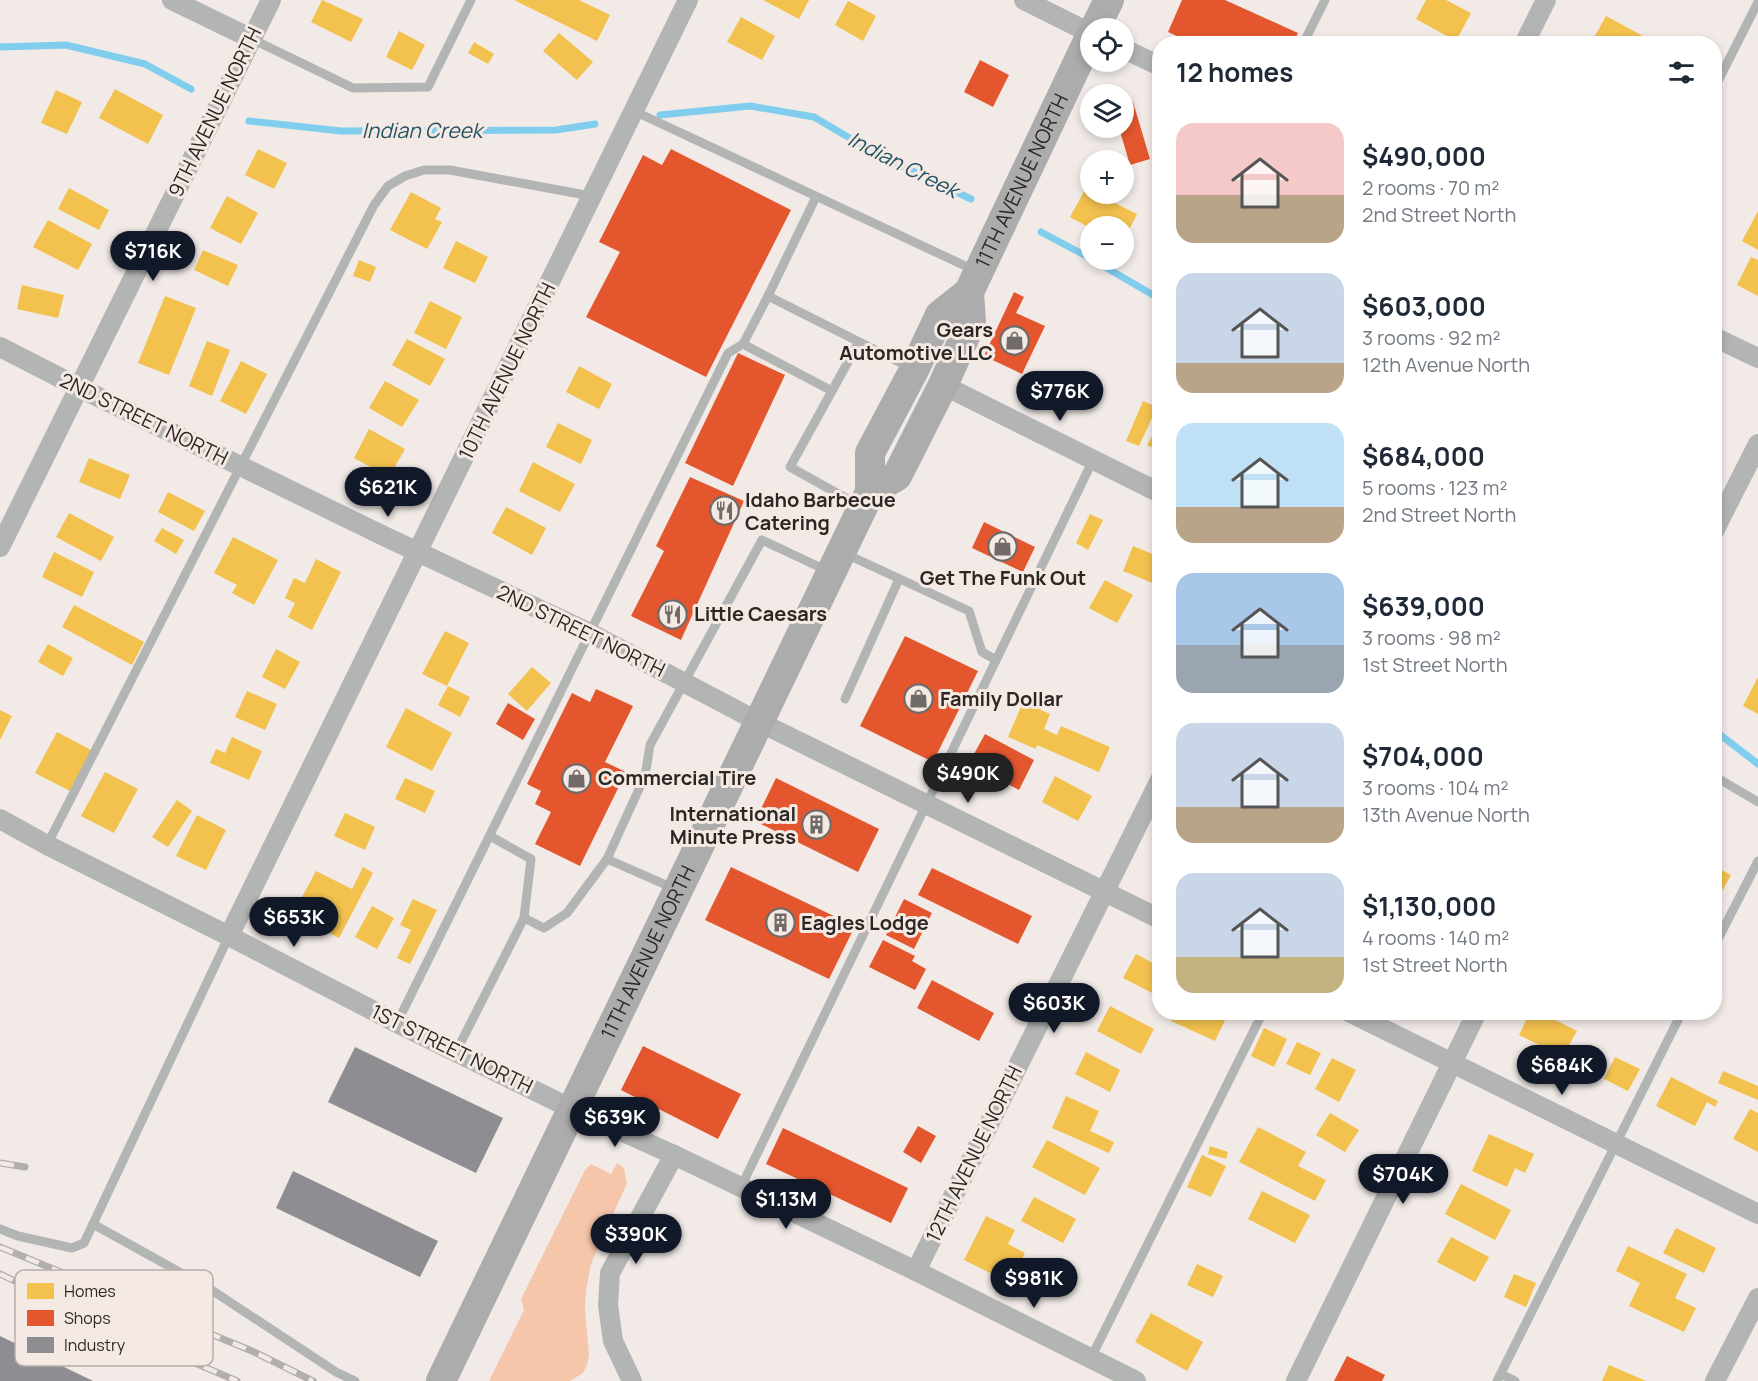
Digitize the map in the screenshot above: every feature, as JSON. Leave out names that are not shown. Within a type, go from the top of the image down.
[{"type":"main road","points":[[1100,18],[1109,0]]},
{"type":"main road","name":"11TH AVENUE NORTH","points":[[441,1381],[866,500],[870,453],[940,315],[973,282],[1080,56]]},
{"type":"main road","name":"11TH AVENUE NORTH","points":[[866,500],[897,476],[943,385],[971,323],[973,282]]},
{"type":"street","points":[[172,0],[252,39]]},
{"type":"street","name":"9TH AVENUE NORTH","points":[[0,547],[271,0]]},
{"type":"street","name":"10TH AVENUE NORTH","points":[[229,936],[688,0]]},
{"type":"street","points":[[1024,0],[1080,30]]},
{"type":"street","points":[[1528,36],[1546,0]]},
{"type":"street","points":[[1134,54],[1152,62]]},
{"type":"street","points":[[1722,341],[1758,358]]},
{"type":"street","name":"2ND STREET NORTH","points":[[0,346],[242,467],[590,633],[759,722],[1152,915]]},
{"type":"street","points":[[943,385],[1152,489]]},
{"type":"street","points":[[1722,515],[1758,444]]},
{"type":"street","name":"12TH AVENUE NORTH","points":[[916,1271],[1152,796]]},
{"type":"street","name":"1ST STREET NORTH","points":[[0,819],[397,1023],[916,1271],[1136,1381]]},
{"type":"street","points":[[1365,1020],[1758,1214]]},
{"type":"street","points":[[1296,1381],[1473,1020]]},
{"type":"street","points":[[632,1381],[613,1341],[608,1305],[610,1274],[674,1155]]},
{"type":"street","points":[[1715,1381],[1758,1298]]},
{"type":"lane","points":[[252,39],[353,88],[428,87],[471,0]]},
{"type":"lane","points":[[1307,36],[1325,0]]},
{"type":"lane","points":[[1722,73],[1758,2]]},
{"type":"lane","points":[[634,111],[816,197],[973,282]]},
{"type":"lane","points":[[47,845],[374,206],[388,186],[405,176],[424,170],[450,170],[593,197]]},
{"type":"lane","points":[[397,1023],[728,353],[743,344],[816,197]]},
{"type":"lane","points":[[768,296],[914,370]]},
{"type":"lane","points":[[859,342],[790,467],[866,500]]},
{"type":"lane","points":[[743,344],[832,391]]},
{"type":"lane","points":[[741,1187],[1094,460]]},
{"type":"lane","points":[[524,918],[544,928],[567,913],[607,859],[645,776],[650,745],[762,540],[899,579],[969,611],[982,652],[996,660]]},
{"type":"lane","points":[[845,699],[899,579]]},
{"type":"lane","points":[[1722,781],[1758,802]]},
{"type":"lane","points":[[456,1052],[524,918],[531,859],[490,836]]},
{"type":"lane","points":[[607,859],[678,890]]},
{"type":"lane","points":[[1722,931],[1758,861]]},
{"type":"lane","points":[[0,1229],[18,1236],[72,1248],[84,1243],[229,936]]},
{"type":"lane","points":[[1090,1358],[1259,1020]]},
{"type":"lane","points":[[1515,1381],[1499,1378],[1678,1020]]},
{"type":"lane","points":[[93,1224],[176,1270]]},
{"type":"lane","points":[[213,1291],[336,1372],[355,1381]]},
{"type":"shaded area","points":[[617,1163],[624,1168],[627,1183],[591,1264],[585,1309],[589,1355],[583,1373],[570,1381],[489,1381],[524,1310],[521,1299],[585,1170],[591,1164],[611,1174]]},
{"type":"building: Homes","points":[[322,0],[363,19],[351,42],[311,22]]},
{"type":"building: Homes","points":[[514,0],[579,0],[610,15],[597,41]]},
{"type":"building: Homes","points":[[763,0],[809,0],[799,19]]},
{"type":"building: Homes","points":[[1426,0],[1446,0],[1471,13],[1459,36],[1447,36],[1416,19]]},
{"type":"building: Homes","points":[[848,1],[876,16],[863,41],[835,25]]},
{"type":"building: Homes","points":[[1606,16],[1643,36],[1595,36]]},
{"type":"building: Homes","points":[[741,17],[775,36],[762,60],[727,42]]},
{"type":"building: Homes","points":[[399,31],[425,45],[412,70],[386,57]]},
{"type":"building: Homes","points":[[559,33],[593,62],[577,80],[543,51]]},
{"type":"building: Homes","points":[[474,42],[494,54],[488,64],[468,53]]},
{"type":"building: Homes","points":[[115,89],[163,115],[148,144],[99,118]]},
{"type":"building: Homes","points":[[56,90],[82,102],[67,134],[41,123]]},
{"type":"building: Homes","points":[[258,149],[287,163],[274,189],[245,175]]},
{"type":"building: Homes","points":[[69,188],[109,210],[99,230],[58,209]]},
{"type":"building: Homes","points":[[411,192],[441,208],[435,219],[442,222],[427,249],[390,230]]},
{"type":"building: Homes","points":[[227,196],[258,213],[241,244],[210,228]]},
{"type":"building: Homes","points":[[1080,199],[1080,204],[1117,204],[1137,214],[1134,220],[1134,216],[1080,216],[1080,222],[1070,217]]},
{"type":"building: Homes","points":[[1758,211],[1758,250],[1742,241]]},
{"type":"building: Homes","points":[[48,220],[92,244],[78,270],[33,247]]},
{"type":"building: Homes","points":[[456,241],[488,257],[475,283],[443,268]]},
{"type":"building: Homes","points":[[203,250],[238,265],[228,286],[194,270]]},
{"type":"building: Homes","points":[[1751,257],[1758,260],[1758,296],[1737,285]]},
{"type":"building: Homes","points":[[359,260],[376,267],[370,282],[353,276]]},
{"type":"building: Homes","points":[[22,285],[64,295],[58,318],[17,309]]},
{"type":"building: Homes","points":[[165,296],[196,308],[169,375],[138,363]]},
{"type":"building: Homes","points":[[430,301],[462,317],[446,349],[414,333]]},
{"type":"building: Homes","points":[[407,339],[445,359],[430,386],[392,365]]},
{"type":"building: Homes","points":[[207,341],[230,350],[212,396],[189,386]]},
{"type":"building: Homes","points":[[241,361],[267,374],[246,414],[220,401]]},
{"type":"building: Homes","points":[[579,366],[612,384],[599,409],[566,392]]},
{"type":"building: Homes","points":[[385,381],[419,400],[402,427],[369,408]]},
{"type":"building: Homes","points":[[1143,401],[1152,405],[1152,418],[1139,446],[1126,441]]},
{"type":"building: Homes","points":[[558,423],[592,440],[581,464],[546,447]]},
{"type":"building: Homes","points":[[369,429],[405,449],[389,477],[354,458]]},
{"type":"building: Homes","points":[[1152,436],[1152,448],[1147,445]]},
{"type":"building: Homes","points":[[89,458],[130,475],[120,499],[79,482]]},
{"type":"building: Homes","points":[[533,462],[575,484],[560,512],[519,491]]},
{"type":"building: Homes","points":[[168,492],[205,511],[194,531],[158,512]]},
{"type":"building: Homes","points":[[506,507],[546,528],[532,555],[492,533]]},
{"type":"building: Homes","points":[[69,513],[114,537],[101,561],[56,537]]},
{"type":"building: Homes","points":[[1090,514],[1103,520],[1088,550],[1076,543]]},
{"type":"building: Homes","points":[[162,528],[184,540],[176,554],[154,541]]},
{"type":"building: Homes","points":[[233,537],[278,560],[254,605],[232,593],[237,585],[214,573]]},
{"type":"building: Homes","points":[[1133,546],[1152,554],[1152,583],[1123,571]]},
{"type":"building: Homes","points":[[54,552],[94,572],[82,597],[42,577]]},
{"type":"building: Homes","points":[[316,559],[341,572],[312,630],[288,617],[295,603],[285,598],[294,578],[305,583]]},
{"type":"building: Homes","points":[[1105,580],[1133,595],[1117,623],[1089,608]]},
{"type":"building: Homes","points":[[74,605],[144,642],[132,665],[62,627]]},
{"type":"building: Homes","points":[[445,631],[469,643],[447,686],[422,674]]},
{"type":"building: Homes","points":[[48,644],[73,658],[63,676],[38,662]]},
{"type":"building: Homes","points":[[276,649],[300,662],[285,689],[262,677]]},
{"type":"building: Homes","points":[[532,667],[551,683],[527,711],[508,694]]},
{"type":"building: Homes","points":[[1758,677],[1758,714],[1743,706]]},
{"type":"building: Homes","points":[[448,686],[470,697],[460,717],[438,705]]},
{"type":"building: Homes","points":[[247,691],[277,704],[265,730],[235,717]]},
{"type":"building: Homes","points":[[1023,702],[1050,714],[1044,729],[1057,735],[1061,726],[1110,747],[1099,772],[1037,745],[1036,749],[1008,737]]},
{"type":"building: Homes","points":[[406,708],[452,733],[432,771],[386,747]]},
{"type":"building: Homes","points":[[0,710],[12,716],[0,740]]},
{"type":"building: Homes","points":[[57,732],[93,751],[72,792],[35,773]]},
{"type":"building: Homes","points":[[232,737],[262,751],[249,780],[210,763],[216,749],[225,753]]},
{"type":"building: Homes","points":[[105,772],[138,789],[114,833],[81,816]]},
{"type":"building: Homes","points":[[1055,776],[1092,796],[1078,821],[1042,802]]},
{"type":"building: Homes","points":[[405,778],[435,791],[425,813],[395,799]]},
{"type":"building: Homes","points":[[177,800],[192,811],[168,847],[152,837]]},
{"type":"building: Homes","points":[[345,813],[375,827],[365,850],[334,836]]},
{"type":"building: Homes","points":[[197,815],[226,830],[206,870],[176,856]]},
{"type":"building: Homes","points":[[363,867],[373,873],[339,938],[293,914],[316,871],[352,889]]},
{"type":"building: Homes","points":[[1722,870],[1731,875],[1722,891]]},
{"type":"building: Homes","points":[[413,899],[437,910],[410,964],[397,958],[411,930],[400,925]]},
{"type":"building: Homes","points":[[372,906],[394,918],[377,949],[355,937]]},
{"type":"building: Homes","points":[[1136,954],[1152,963],[1152,993],[1123,978]]},
{"type":"building: Homes","points":[[1110,1006],[1154,1029],[1141,1054],[1097,1031]]},
{"type":"building: Homes","points":[[1171,1020],[1225,1020],[1215,1041]]},
{"type":"building: Homes","points":[[1526,1020],[1556,1020],[1577,1031],[1558,1065],[1537,1054],[1541,1046],[1519,1035]]},
{"type":"building: Homes","points":[[1264,1028],[1287,1039],[1274,1067],[1251,1056]]},
{"type":"building: Homes","points":[[1297,1042],[1321,1053],[1310,1075],[1286,1064]]},
{"type":"building: Homes","points":[[1086,1052],[1120,1070],[1110,1092],[1075,1074]]},
{"type":"building: Homes","points":[[1615,1057],[1640,1069],[1628,1091],[1604,1079]]},
{"type":"building: Homes","points":[[1332,1058],[1356,1070],[1339,1102],[1315,1089]]},
{"type":"building: Homes","points":[[1723,1071],[1758,1086],[1758,1100],[1718,1083]]},
{"type":"building: Homes","points":[[1671,1077],[1718,1101],[1715,1107],[1707,1102],[1695,1126],[1656,1106]]},
{"type":"building: Homes","points":[[1066,1096],[1099,1111],[1090,1131],[1114,1142],[1109,1153],[1052,1128]]},
{"type":"building: Homes","points":[[1750,1109],[1758,1113],[1758,1152],[1733,1139]]},
{"type":"building: Homes","points":[[1330,1113],[1359,1130],[1345,1152],[1316,1135]]},
{"type":"building: Homes","points":[[1258,1127],[1306,1152],[1298,1166],[1326,1180],[1315,1201],[1239,1162]]},
{"type":"building: Homes","points":[[1489,1134],[1534,1154],[1525,1173],[1515,1168],[1507,1187],[1472,1171]]},
{"type":"building: Homes","points":[[1047,1140],[1100,1168],[1085,1195],[1032,1167]]},
{"type":"building: Homes","points":[[1210,1146],[1228,1152],[1226,1159],[1208,1154]]},
{"type":"building: Homes","points":[[1202,1155],[1226,1166],[1211,1197],[1187,1187]]},
{"type":"building: Homes","points":[[1461,1184],[1511,1210],[1495,1240],[1445,1214]]},
{"type":"building: Homes","points":[[1262,1191],[1310,1215],[1295,1243],[1248,1219]]},
{"type":"building: Homes","points":[[1034,1197],[1076,1219],[1063,1243],[1021,1221]]},
{"type":"building: Homes","points":[[986,1216],[1015,1230],[1008,1244],[1025,1253],[1010,1283],[964,1260]]},
{"type":"building: Homes","points":[[1676,1228],[1716,1248],[1704,1273],[1663,1253]]},
{"type":"building: Homes","points":[[1451,1237],[1489,1257],[1475,1282],[1437,1262]]},
{"type":"building: Homes","points":[[1628,1246],[1687,1274],[1675,1298],[1696,1308],[1684,1332],[1629,1306],[1640,1283],[1616,1271]]},
{"type":"building: Homes","points":[[1197,1264],[1223,1276],[1213,1297],[1187,1285]]},
{"type":"building: Homes","points":[[1514,1274],[1536,1283],[1526,1307],[1504,1297]]},
{"type":"building: Homes","points":[[1151,1313],[1203,1342],[1187,1371],[1135,1342]]},
{"type":"building: Homes","points":[[1609,1365],[1646,1381],[1602,1381]]},
{"type":"building: Shops","points":[[1182,0],[1225,0],[1298,33],[1297,36],[1177,36],[1168,32]]},
{"type":"building: Shops","points":[[980,60],[1009,75],[993,107],[964,92]]},
{"type":"building: Shops","points":[[1134,105],[1150,159],[1134,164],[1134,150],[1126,150],[1122,138],[1134,138]]},
{"type":"building: Shops","points":[[671,149],[791,210],[706,377],[586,317],[620,252],[599,242],[643,155],[662,165]]},
{"type":"building: Shops","name":"Gears Automotive LLC","points":[[1014,292],[1024,297],[1016,313],[1045,326],[1022,374],[984,356]]},
{"type":"building: Shops","points":[[738,353],[785,375],[733,486],[685,463]]},
{"type":"building: Shops","points":[[690,477],[744,501],[681,640],[631,616],[664,551],[656,546]]},
{"type":"building: Shops","name":"Get The Funk Out","points":[[984,522],[1035,547],[1023,572],[972,548]]},
{"type":"building: Shops","name":"Family Dollar","points":[[905,636],[978,671],[933,762],[860,726]]},
{"type":"building: Shops","name":"Commercial Tire","points":[[596,689],[633,706],[605,762],[626,772],[580,866],[535,844],[551,812],[535,804],[541,791],[527,784],[572,693],[590,702]]},
{"type":"building: Shops","points":[[508,703],[535,719],[523,740],[496,724]]},
{"type":"building: Shops","points":[[985,734],[1034,760],[1019,790],[969,763]]},
{"type":"building: Shops","name":"International Minute Press","points":[[776,778],[879,829],[858,872],[755,821]]},
{"type":"building: Shops","name":"Eagles Lodge","points":[[731,867],[855,926],[829,979],[705,920]]},
{"type":"building: Shops","points":[[932,868],[1032,916],[1018,944],[918,895]]},
{"type":"building: Shops","points":[[904,899],[932,913],[914,949],[886,935]]},
{"type":"building: Shops","points":[[883,940],[915,956],[912,961],[926,969],[915,990],[869,967]]},
{"type":"building: Shops","points":[[932,980],[994,1013],[979,1041],[917,1008]]},
{"type":"building: Shops","points":[[643,1046],[741,1094],[718,1139],[621,1090]]},
{"type":"building: Shops","points":[[918,1126],[936,1136],[921,1163],[903,1152]]},
{"type":"building: Shops","points":[[783,1128],[908,1188],[891,1223],[766,1164]]},
{"type":"building: Shops","points":[[1347,1356],[1385,1375],[1382,1381],[1334,1381]]},
{"type":"building: Industry","points":[[355,1047],[503,1118],[476,1173],[328,1102]]},
{"type":"building: Industry","points":[[293,1171],[438,1241],[420,1277],[276,1208]]},
{"type":"building: Industry","points":[[0,1336],[15,1343],[15,1366],[62,1366],[93,1381],[0,1381]]},
{"type":"waterway","name":"Indian Creek","points":[[0,47],[66,45],[145,64],[191,89]]},
{"type":"waterway","name":"Indian Creek","points":[[660,115],[750,106],[814,117],[875,153],[971,199]]},
{"type":"waterway","name":"Indian Creek","points":[[249,121],[341,131],[556,130],[595,124]]},
{"type":"waterway","name":"Indian Creek","points":[[1041,232],[1080,253]]},
{"type":"waterway","name":"Indian Creek","points":[[1110,270],[1152,294]]},
{"type":"waterway","name":"Indian Creek","points":[[1722,736],[1758,764]]},
{"type":"railway","points":[[0,1163],[25,1167]]},
{"type":"railway","points":[[0,1247],[56,1270]]},
{"type":"railway","points":[[0,1274],[15,1281]]},
{"type":"railway","points":[[213,1335],[313,1381]]},
{"type":"railway","points":[[202,1366],[237,1381]]},
{"type":"place","name":"Gears Automotive LLC","points":[[1014,341]]},
{"type":"place","name":"Idaho Barbecue Catering","points":[[724,511]]},
{"type":"place","name":"Get The Funk Out","points":[[1003,547]]},
{"type":"place","name":"Little Caesars","points":[[673,614]]},
{"type":"place","name":"Family Dollar","points":[[919,699]]},
{"type":"place","name":"Commercial Tire","points":[[577,778]]},
{"type":"place","name":"International Minute Press","points":[[817,825]]},
{"type":"place","name":"Eagles Lodge","points":[[780,923]]}]
